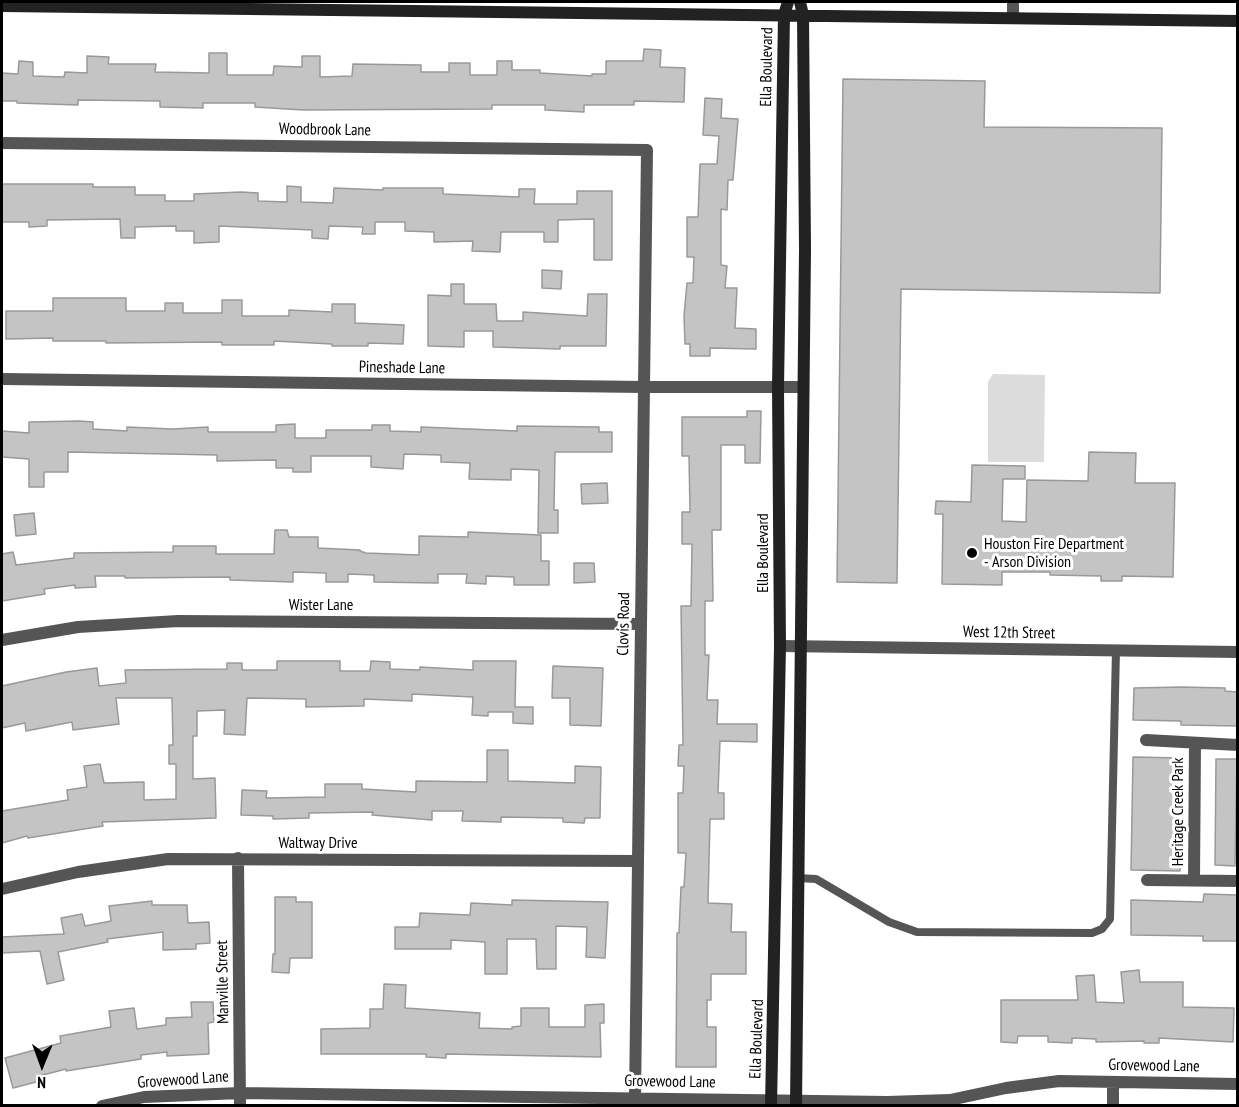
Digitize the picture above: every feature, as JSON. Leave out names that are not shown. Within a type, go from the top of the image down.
[{"type":"main road","name":"Ella Boulevard","points":[[771,1103],[780,646],[778,387],[784,15],[788,2]]},
{"type":"main road","points":[[796,1103],[805,249],[803,15],[800,2]]},
{"type":"main road","points":[[2,6],[485,7],[784,15],[1238,21]]},
{"type":"street","points":[[1013,2],[1013,18]]},
{"type":"street","name":"Woodbrook Lane","points":[[2,143],[647,150]]},
{"type":"street","name":"Clovis Road","points":[[635,1098],[647,150]]},
{"type":"street","name":"Pineshade Lane","points":[[2,380],[803,387]]},
{"type":"street","name":"Wister Lane","points":[[2,640],[78,627],[178,621],[641,624]]},
{"type":"street","name":"West 12th Street","points":[[780,646],[1238,652]]},
{"type":"street","points":[[1146,740],[1238,745]]},
{"type":"street","name":"Heritage Creek Park","points":[[1194,880],[1195,743]]},
{"type":"street","name":"Waltway Drive","points":[[2,889],[78,872],[168,860],[238,858],[637,861]]},
{"type":"street","name":"Manville Street","points":[[238,858],[240,1099]]},
{"type":"street","points":[[1147,880],[1238,881]]},
{"type":"street","name":"Grovewood Lane","points":[[102,1106],[144,1097],[615,1102],[635,1098],[771,1103],[907,1103],[950,1100],[1006,1088],[1059,1081],[1238,1084]]},
{"type":"street","points":[[1113,1082],[1113,1106]]},
{"type":"lane","points":[[798,878],[816,879],[889,922],[917,932],[1092,933],[1102,929],[1110,919],[1116,650]]},
{"type":"shaded area","points":[[993,374],[1045,375],[1044,462],[988,462],[988,382]]},
{"type":"building","points":[[644,49],[661,50],[660,67],[685,68],[684,102],[634,101],[634,105],[584,105],[584,112],[545,110],[545,105],[492,105],[492,109],[303,110],[255,107],[255,103],[203,103],[203,108],[160,107],[160,101],[78,100],[78,105],[2,101],[2,73],[18,74],[19,61],[33,62],[33,76],[64,77],[65,72],[87,73],[87,56],[109,57],[108,64],[156,64],[155,72],[209,73],[209,53],[227,53],[227,75],[273,75],[274,66],[302,67],[302,56],[320,56],[320,77],[352,76],[353,64],[421,65],[421,72],[449,72],[449,63],[470,63],[470,75],[497,75],[497,61],[512,61],[512,70],[540,70],[540,73],[592,76],[592,74],[606,74],[606,61],[643,61]]},
{"type":"building","points":[[843,79],[985,81],[984,127],[1162,128],[1160,293],[901,289],[897,583],[837,582]]},
{"type":"building","points":[[705,98],[722,99],[721,118],[738,119],[733,180],[728,180],[727,210],[721,209],[721,265],[727,266],[725,288],[737,288],[735,328],[756,329],[756,349],[710,348],[710,356],[690,356],[690,344],[685,344],[684,316],[687,283],[693,283],[694,257],[687,257],[687,217],[698,217],[700,164],[717,164],[719,136],[703,135]]},
{"type":"building","points":[[2,184],[93,184],[93,187],[135,187],[135,195],[165,195],[165,201],[194,201],[194,194],[258,193],[258,201],[287,202],[287,186],[301,187],[301,202],[333,203],[334,188],[383,190],[383,188],[443,188],[443,194],[519,197],[519,189],[535,189],[534,204],[577,204],[577,191],[612,191],[612,260],[594,260],[594,219],[558,220],[558,242],[544,242],[544,232],[501,232],[500,252],[472,251],[473,241],[434,242],[434,232],[405,231],[405,222],[375,222],[375,234],[362,234],[363,227],[329,226],[328,239],[312,238],[312,230],[219,226],[219,242],[194,243],[194,231],[176,231],[176,226],[135,227],[135,238],[121,238],[120,219],[47,220],[47,226],[29,227],[29,222],[2,222]]},
{"type":"building","points":[[542,270],[562,271],[561,289],[542,288]]},
{"type":"building","points":[[451,284],[464,284],[464,304],[496,304],[497,321],[523,321],[523,312],[587,316],[588,294],[607,294],[606,346],[560,346],[560,349],[493,347],[493,331],[464,331],[464,347],[428,346],[428,295],[451,296]]},
{"type":"building","points":[[53,298],[126,298],[126,311],[165,311],[165,303],[183,303],[183,313],[222,313],[222,300],[242,300],[242,316],[289,316],[289,310],[332,312],[332,304],[355,304],[355,323],[404,325],[403,344],[368,343],[368,346],[332,346],[332,344],[274,341],[274,345],[222,345],[222,342],[106,343],[106,341],[53,341],[53,338],[6,339],[6,311],[53,311]]},
{"type":"building","points":[[747,411],[761,411],[760,463],[745,463],[745,445],[721,445],[721,530],[712,530],[713,601],[705,601],[705,655],[709,655],[707,700],[718,700],[717,724],[757,724],[757,742],[720,741],[718,793],[724,793],[724,819],[710,819],[708,903],[732,904],[731,932],[746,932],[746,974],[711,974],[711,1000],[707,1000],[707,1027],[716,1027],[716,1067],[676,1067],[677,933],[679,933],[681,887],[684,887],[686,853],[678,853],[678,793],[683,793],[684,766],[678,766],[679,745],[683,745],[681,606],[691,606],[692,544],[682,544],[682,512],[690,512],[689,456],[682,456],[682,417],[747,417]]},
{"type":"building","points":[[29,422],[93,422],[93,429],[127,431],[127,427],[173,429],[208,427],[208,432],[276,432],[276,425],[295,424],[295,438],[326,438],[326,430],[372,430],[372,425],[390,425],[390,431],[421,432],[421,427],[517,431],[517,426],[599,427],[599,432],[612,432],[612,452],[555,452],[554,510],[558,510],[558,533],[538,533],[539,470],[511,469],[511,480],[469,479],[470,463],[441,462],[441,455],[404,454],[403,469],[371,467],[371,456],[311,456],[311,472],[293,472],[293,468],[276,468],[276,460],[217,461],[217,455],[68,452],[68,472],[44,472],[44,487],[29,487],[29,459],[2,457],[2,431],[29,433]]},
{"type":"building","points":[[1089,452],[1136,453],[1135,483],[1175,483],[1173,577],[1122,576],[1122,581],[1101,581],[1101,576],[1050,575],[1050,572],[1002,572],[1002,585],[942,584],[943,514],[935,514],[936,501],[971,502],[972,465],[1025,466],[1025,479],[1003,479],[1002,521],[1026,522],[1027,480],[1088,481]]},
{"type":"building","points":[[607,483],[608,503],[582,504],[581,484]]},
{"type":"building","points":[[34,513],[36,534],[16,536],[14,515]]},
{"type":"building","points":[[275,530],[287,530],[289,537],[318,537],[318,548],[419,555],[419,536],[468,537],[468,532],[541,535],[541,561],[549,561],[549,585],[514,585],[514,577],[486,576],[486,584],[466,583],[467,574],[438,574],[438,583],[374,582],[374,575],[348,574],[348,582],[326,582],[326,573],[293,572],[293,582],[230,580],[230,577],[95,576],[96,587],[75,588],[75,585],[44,589],[45,594],[2,601],[2,554],[13,552],[16,565],[74,558],[74,553],[173,552],[173,546],[216,546],[216,554],[274,554]]},
{"type":"building","points":[[574,563],[594,563],[595,582],[574,583]]},
{"type":"building","points":[[277,661],[340,661],[340,671],[370,671],[371,661],[390,662],[390,669],[420,670],[420,667],[473,670],[473,661],[516,661],[515,707],[533,707],[533,724],[513,723],[513,712],[488,712],[488,716],[472,715],[473,697],[412,694],[412,701],[364,699],[364,706],[306,707],[306,699],[247,698],[245,735],[224,734],[225,710],[197,711],[197,736],[193,736],[193,779],[215,778],[216,818],[102,822],[103,826],[28,838],[27,836],[2,843],[2,811],[68,800],[67,790],[87,787],[84,766],[100,764],[104,783],[144,782],[144,800],[176,799],[176,764],[169,764],[169,745],[173,745],[172,698],[116,698],[119,724],[73,730],[72,722],[26,731],[25,723],[2,728],[2,686],[66,672],[97,668],[99,686],[126,683],[125,670],[227,669],[227,663],[242,663],[242,670],[277,670]]},
{"type":"building","points":[[553,666],[603,668],[601,726],[570,725],[570,698],[552,698]]},
{"type":"building","points":[[1134,688],[1225,688],[1225,691],[1238,692],[1238,726],[1181,725],[1181,721],[1133,720]]},
{"type":"building","points":[[487,750],[508,750],[508,781],[575,783],[575,766],[601,767],[600,818],[585,818],[584,823],[563,822],[563,818],[501,817],[501,822],[462,821],[463,811],[432,811],[432,820],[372,815],[373,812],[309,813],[309,818],[273,819],[273,816],[241,815],[242,790],[267,791],[266,798],[325,797],[325,784],[362,784],[362,789],[416,792],[416,781],[487,782]]},
{"type":"building","points":[[1133,757],[1182,758],[1180,871],[1131,870]]},
{"type":"building","points":[[1216,759],[1237,759],[1235,866],[1215,865]]},
{"type":"building","points":[[1204,894],[1238,895],[1238,941],[1203,941],[1203,936],[1131,935],[1131,900],[1203,902]]},
{"type":"building","points":[[275,897],[296,897],[296,902],[312,902],[312,958],[290,958],[289,973],[272,972],[273,954],[275,954]]},
{"type":"building","points":[[512,900],[608,902],[605,958],[586,957],[587,927],[556,926],[556,969],[537,969],[536,939],[507,939],[507,974],[485,974],[485,942],[451,940],[451,949],[395,949],[395,927],[419,927],[420,913],[470,915],[471,903],[512,905]]},
{"type":"building","points":[[152,901],[152,905],[187,905],[188,923],[209,922],[210,943],[196,944],[196,949],[163,950],[163,932],[107,939],[108,942],[58,952],[64,980],[47,984],[40,951],[2,953],[2,937],[64,934],[61,918],[82,914],[85,926],[111,921],[109,906]]},
{"type":"building","points":[[1139,970],[1140,982],[1183,982],[1183,1007],[1234,1008],[1233,1042],[1159,1038],[1159,1043],[1096,1042],[1096,1039],[1072,1038],[1072,1043],[1048,1042],[1048,1036],[1018,1036],[1017,1043],[1001,1042],[1001,1000],[1078,1000],[1076,976],[1094,975],[1096,1002],[1124,1003],[1121,972]]},
{"type":"building","points":[[384,984],[406,985],[405,1008],[480,1013],[479,1028],[512,1029],[512,1027],[521,1026],[521,1008],[549,1008],[549,1027],[585,1027],[585,1005],[604,1004],[604,1023],[600,1023],[601,1057],[446,1054],[446,1058],[426,1057],[426,1054],[321,1054],[321,1029],[370,1028],[370,1009],[383,1009]]},
{"type":"building","points":[[191,1002],[213,1002],[214,1022],[208,1023],[209,1054],[167,1056],[167,1052],[141,1055],[141,1059],[66,1071],[66,1069],[39,1076],[40,1081],[13,1088],[5,1058],[61,1043],[60,1036],[111,1027],[109,1011],[134,1008],[137,1029],[166,1025],[166,1018],[192,1017]]},
{"type":"place","name":"Houston Fire Department - Arson Division","points":[[972,553]]}]
